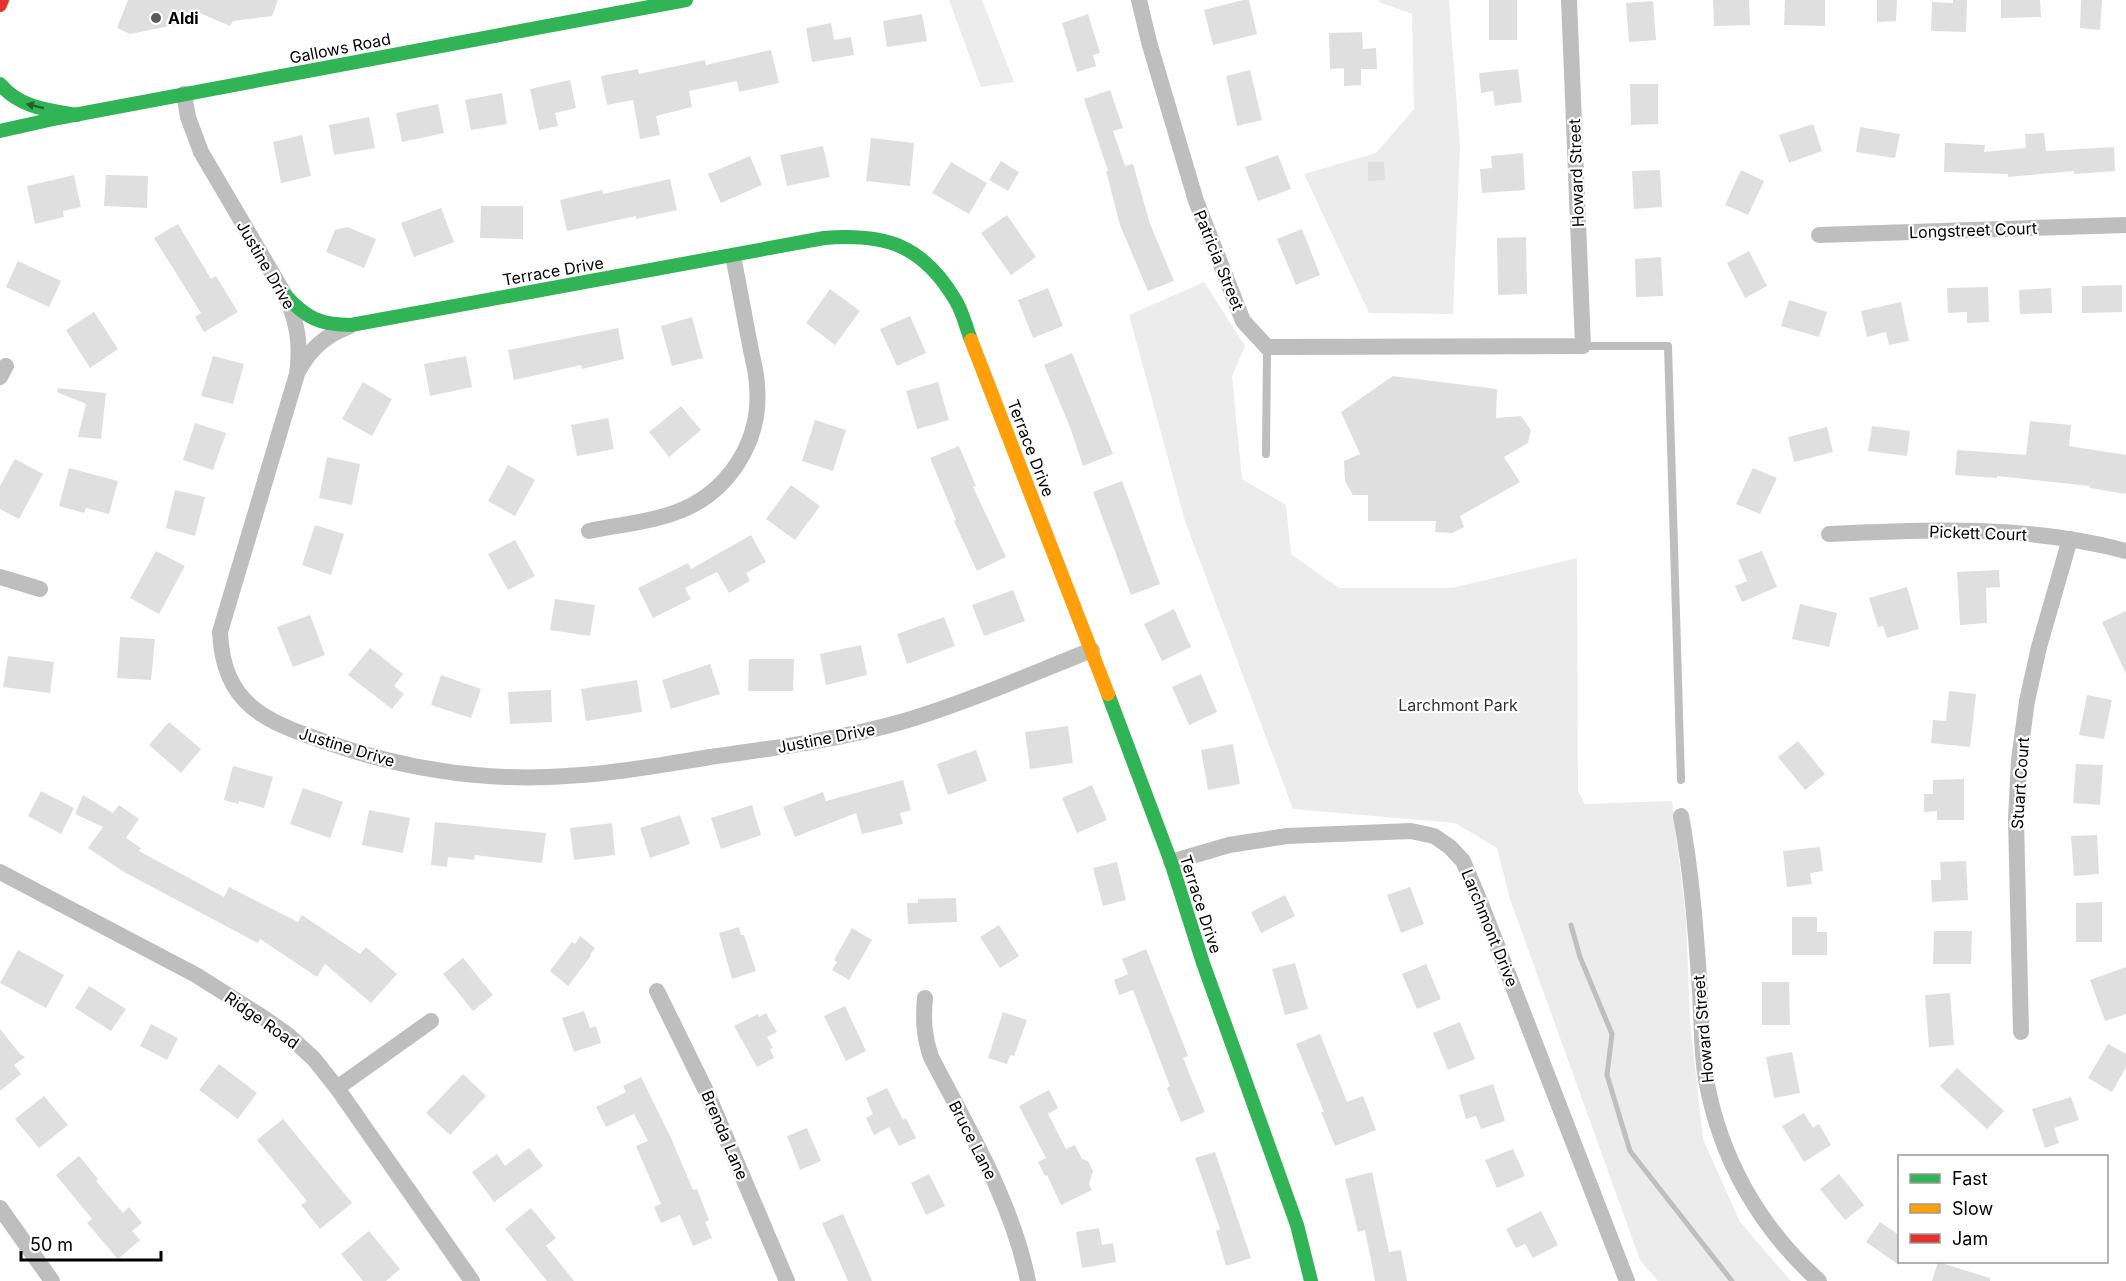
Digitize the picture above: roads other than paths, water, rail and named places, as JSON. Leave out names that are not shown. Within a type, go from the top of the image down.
[{"type":"street","points":[[0,6],[2,0]]},
{"type":"street","name":"Gallows Road","points":[[0,131],[184,94],[686,0]]},
{"type":"street","name":"Patricia Street","points":[[1139,0],[1149,42],[1196,201],[1243,321],[1267,347]]},
{"type":"street","name":"Howard Street","points":[[1569,0],[1582,346]]},
{"type":"street","points":[[0,84],[7,95],[29,106],[77,115]]},
{"type":"street","name":"Justine Drive","points":[[184,94],[188,117],[201,152],[285,295],[298,330],[300,353],[297,374],[219,632],[220,654],[232,686],[245,702],[263,716],[289,730],[364,755],[430,770],[489,777],[581,776],[804,744],[878,728],[951,705],[1092,650]]},
{"type":"street","name":"Longstreet Court","points":[[1819,236],[2126,225]]},
{"type":"street","name":"Terrace Drive","points":[[285,295],[300,312],[312,320],[332,326],[351,325],[824,238],[864,236],[887,240],[920,256],[934,270],[957,303],[1092,650],[1171,862],[1207,973],[1297,1225],[1311,1281]]},
{"type":"street","points":[[589,531],[666,516],[698,502],[731,473],[744,453],[753,431],[758,385],[733,255]]},
{"type":"street","points":[[297,374],[304,360],[318,344],[334,332],[351,325]]},
{"type":"street","points":[[1267,347],[1582,346]]},
{"type":"street","name":"Pickett Court","points":[[1829,534],[1942,530],[2008,532],[2070,539],[2126,551]]},
{"type":"street","name":"Stuart Court","points":[[2021,1032],[2016,819],[2019,760],[2027,701],[2039,647],[2070,539]]},
{"type":"street","points":[[0,577],[40,589]]},
{"type":"street","name":"Howard Street","points":[[1681,816],[1690,862],[1705,1076],[1722,1142],[1740,1183],[1775,1236],[1819,1281]]},
{"type":"street","name":"Larchmont Drive","points":[[1171,862],[1229,845],[1287,836],[1333,833],[1411,831],[1434,836],[1450,846],[1463,861],[1481,904],[1627,1281]]},
{"type":"street","name":"Ridge Road","points":[[0,873],[196,975],[288,1035],[314,1059],[337,1088],[472,1281]]},
{"type":"street","name":"Brenda Lane","points":[[657,991],[707,1093],[787,1281]]},
{"type":"street","name":"Bruce Lane","points":[[925,998],[923,1020],[925,1040],[931,1057],[1006,1206],[1018,1238],[1028,1281]]},
{"type":"street","points":[[337,1088],[430,1021]]},
{"type":"street","points":[[0,1208],[52,1281]]},
{"type":"lane","points":[[1582,346],[1668,346],[1681,780]]},
{"type":"lane","points":[[1266,454],[1267,347]]},
{"type":"waterway","points":[[1571,925],[1580,957],[1612,1034],[1607,1075],[1630,1151],[1732,1281]]},
{"type":"place","name":"Aldi","points":[[156,18]]},
{"type":"park label","name":"Larchmont Park","points":[[1458,705]]}]
